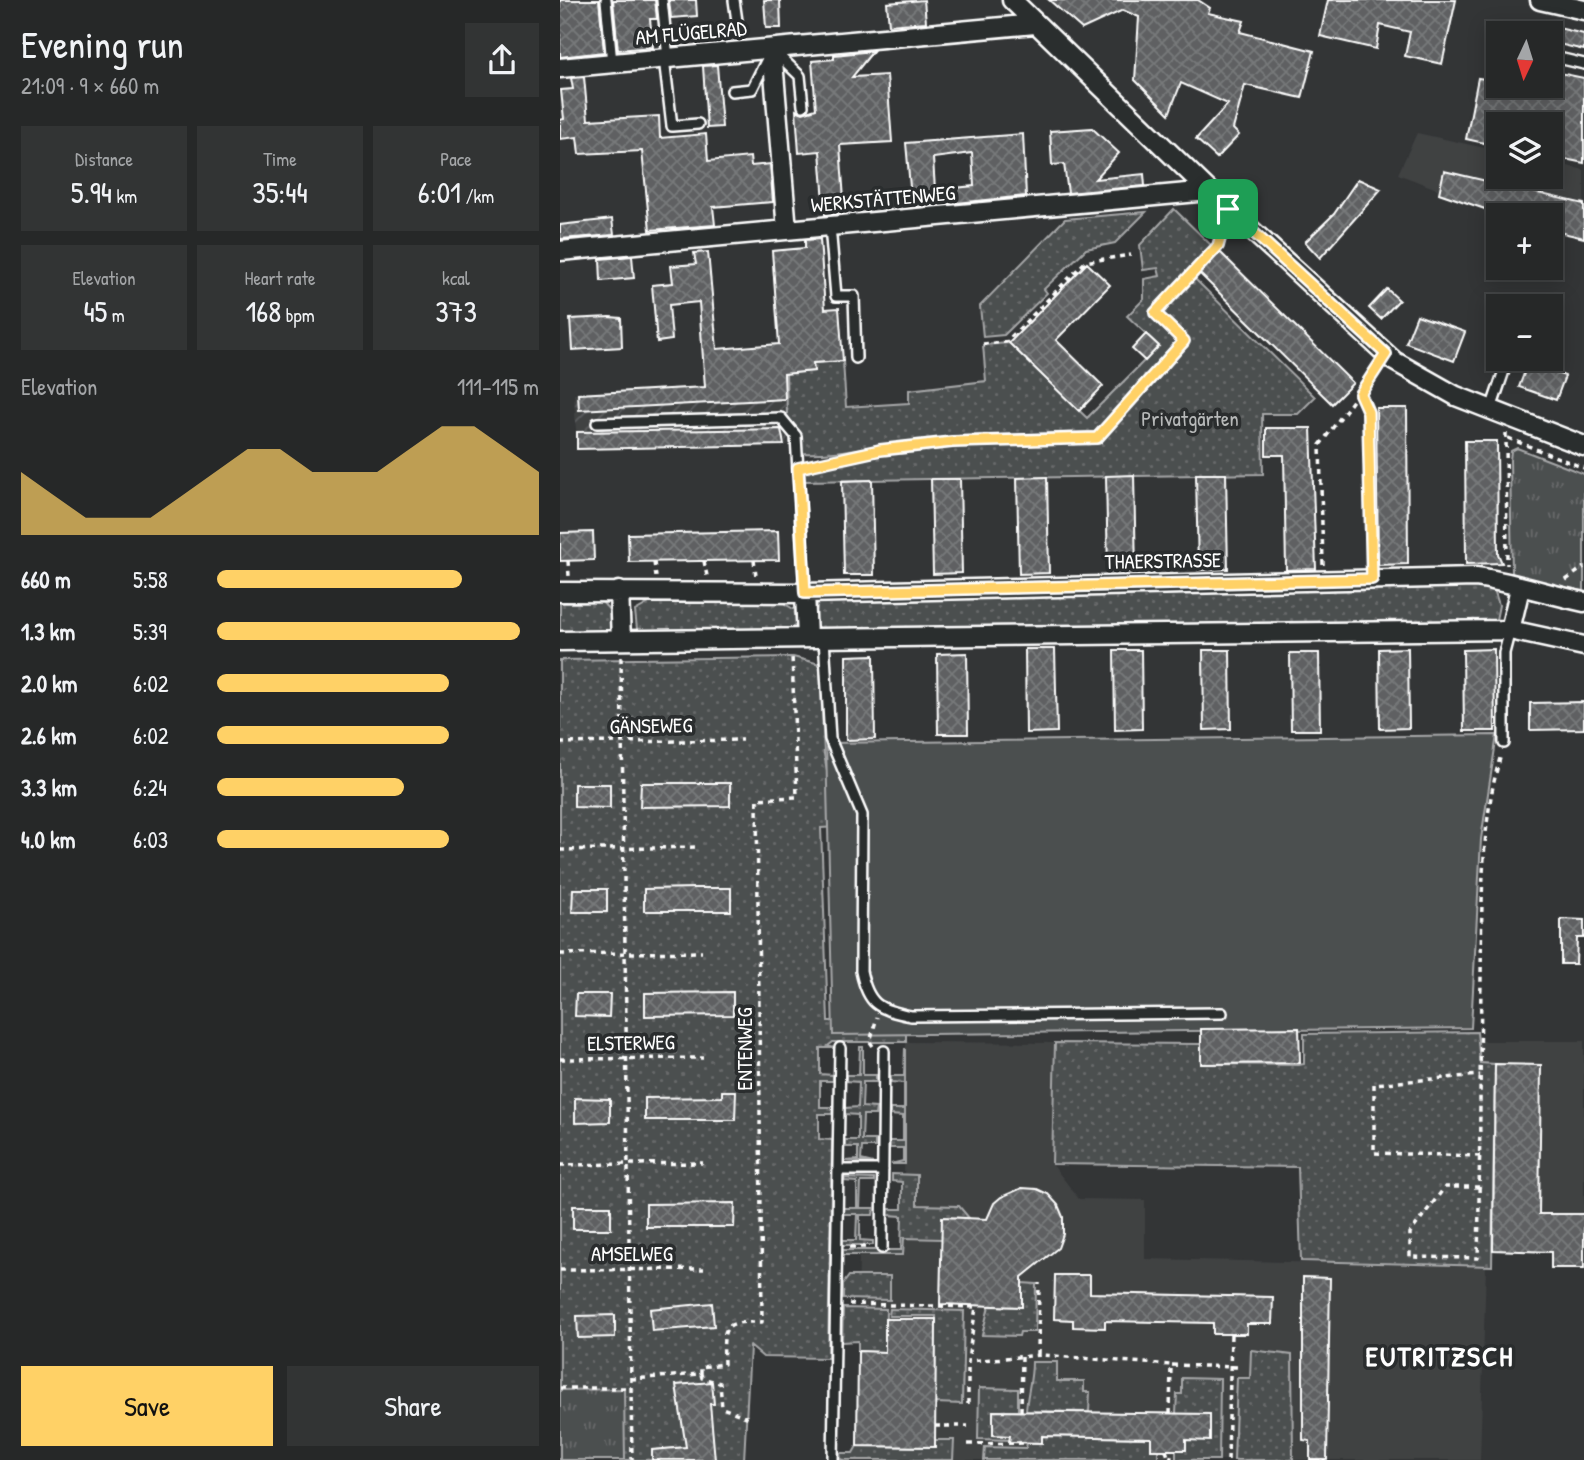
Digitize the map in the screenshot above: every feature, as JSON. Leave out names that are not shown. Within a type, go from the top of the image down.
[{"type":"street","points":[[1012,0],[1228,209],[1386,354],[1456,396],[1584,446]]},
{"type":"street","points":[[1540,0],[1584,10]]},
{"type":"street","name":"AM FLÜGELRAD","points":[[560,68],[1035,24]]},
{"type":"street","points":[[772,49],[787,230]]},
{"type":"street","name":"WERKSTÄTTENWEG","points":[[560,251],[1209,191]]},
{"type":"street","name":"THAERSTRASSE","points":[[564,588],[805,593],[1476,577],[1584,602]]},
{"type":"street","points":[[1510,631],[1513,585]]},
{"type":"street","points":[[619,591],[621,640]]},
{"type":"street","points":[[805,593],[808,638]]},
{"type":"street","points":[[560,641],[1510,631],[1584,646]]},
{"type":"lane","points":[[606,0],[612,63]]},
{"type":"lane","points":[[662,0],[672,126],[698,124]]},
{"type":"lane","points":[[734,0],[739,35]]},
{"type":"lane","points":[[732,91],[752,89],[772,49],[800,76],[803,106]]},
{"type":"lane","points":[[1563,59],[1584,64]]},
{"type":"lane","points":[[830,226],[836,296],[853,296],[856,358]]},
{"type":"lane","points":[[1498,412],[1506,371]]},
{"type":"lane","points":[[597,423],[781,418],[796,436],[805,593]]},
{"type":"lane","points":[[1504,743],[1504,653],[1510,631]]},
{"type":"lane","points":[[808,638],[831,739],[862,815],[861,971],[866,992],[881,1008],[911,1016],[1222,1013]]},
{"type":"lane","points":[[833,1460],[840,1048]]},
{"type":"lane","points":[[883,1248],[884,1051]]},
{"type":"lane","points":[[839,1170],[883,1170]]},
{"type":"path","points":[[798,468],[880,450],[952,442],[1097,438],[1184,341],[1155,313],[1218,246],[1228,209]]},
{"type":"path","points":[[983,344],[1006,342],[1085,261],[1130,255]]},
{"type":"path","points":[[1323,580],[1320,445],[1360,394],[1386,354]]},
{"type":"path","points":[[1360,394],[1368,412],[1372,579]]},
{"type":"path","points":[[1498,412],[1507,438],[1513,585]]},
{"type":"path","points":[[1507,438],[1584,468]]},
{"type":"path","points":[[754,560],[757,579]]},
{"type":"path","points":[[564,588],[568,561]]},
{"type":"path","points":[[704,561],[707,580]]},
{"type":"path","points":[[654,562],[657,581]]},
{"type":"path","name":"ENTENWEG","points":[[631,1379],[701,1374],[701,1367],[724,1364],[726,1327],[738,1321],[762,1322],[757,799],[797,797],[808,638]]},
{"type":"path","points":[[621,640],[626,849],[627,1165],[632,1460]]},
{"type":"path","name":"GÄNSEWEG","points":[[560,743],[742,740]]},
{"type":"path","points":[[1479,1187],[1445,1187],[1410,1233],[1410,1257],[1478,1258],[1485,854],[1495,772],[1504,743]]},
{"type":"path","points":[[560,850],[697,847]]},
{"type":"path","points":[[560,954],[702,952]]},
{"type":"path","points":[[881,1008],[870,1042],[884,1051]]},
{"type":"path","name":"ELSTERWEG","points":[[560,1059],[703,1058]]},
{"type":"path","points":[[1480,1075],[1374,1084],[1374,1153],[1480,1156]]},
{"type":"path","points":[[560,1165],[703,1163]]},
{"type":"path","points":[[837,1247],[883,1248]]},
{"type":"path","name":"AMSELWEG","points":[[560,1270],[704,1269]]},
{"type":"path","points":[[1038,1355],[1039,1283]]},
{"type":"path","points":[[836,1304],[976,1306],[968,1361],[968,1404]]},
{"type":"path","points":[[1228,1460],[1231,1334]]},
{"type":"path","points":[[968,1361],[1038,1355],[1237,1367]]},
{"type":"path","points":[[1021,1411],[1022,1356]]},
{"type":"path","points":[[1170,1413],[1171,1365]]},
{"type":"path","points":[[701,1374],[702,1378],[720,1383],[722,1408],[752,1419]]},
{"type":"path","points":[[560,1388],[631,1388]]},
{"type":"path","points":[[935,1426],[968,1426]]},
{"type":"path","points":[[968,1444],[1026,1443]]},
{"type":"path","points":[[1166,1450],[1169,1460]]},
{"type":"path","points":[[1169,1460],[1173,1450]]},
{"type":"shaded area","points":[[1417,133],[1486,148],[1486,189],[1563,189],[1563,165],[1584,170],[1584,238],[1563,233],[1563,203],[1486,203],[1486,208],[1398,174]]},
{"type":"shaded area","points":[[786,382],[788,445],[577,449],[574,394]]},
{"type":"shaded area","points":[[1479,1041],[1584,1041],[1584,1268],[1551,1268],[1550,1252],[1478,1250]]},
{"type":"shaded area","points":[[906,1042],[1055,1043],[1052,1164],[1079,1199],[1145,1200],[1145,1259],[1486,1266],[1480,1460],[856,1460],[859,1254],[903,1255]]},
{"type":"green space","points":[[1174,209],[1212,246],[1150,313],[1180,341],[1096,432],[958,437],[842,451],[800,453],[799,434],[787,415],[786,373],[814,371],[813,363],[843,361],[846,407],[909,403],[909,390],[986,381],[983,345],[1009,343],[1087,418],[1159,346],[1127,316],[1144,299],[1144,279],[1160,276],[1158,268],[1143,270],[1140,245]]},
{"type":"green space","points":[[1146,212],[1115,243],[1086,249],[1044,289],[1047,293],[1004,335],[983,337],[980,306],[1065,219]]},
{"type":"green space","name":"Privatgärten","points":[[1194,278],[1315,397],[1298,414],[1262,414],[1263,474],[804,481],[803,470],[881,455],[969,446],[1098,442],[1188,342],[1159,313]]},
{"type":"green space","points":[[1517,448],[1584,474],[1584,591],[1527,581],[1512,573],[1510,460],[1511,451]]},
{"type":"green space","points":[[1485,583],[1493,586],[1499,605],[1496,620],[1490,624],[820,630],[814,621],[818,602],[826,597]]},
{"type":"green space","points":[[780,601],[795,610],[796,625],[783,634],[645,635],[637,629],[635,611],[651,602]]},
{"type":"green space","points":[[602,602],[613,614],[613,627],[601,636],[560,636],[560,603]]},
{"type":"green space","points":[[793,657],[820,664],[824,754],[830,787],[906,1022],[906,1042],[833,1042],[828,1046],[834,1048],[820,1048],[820,1074],[833,1075],[833,1081],[820,1081],[820,1107],[833,1107],[832,1114],[819,1114],[819,1139],[832,1140],[828,1358],[763,1357],[750,1346],[744,1460],[560,1460],[560,660]],"holes":[[[837,827],[844,1021],[828,1021],[821,828]]]},
{"type":"green space","points":[[1497,735],[1481,839],[1471,1028],[833,1035],[826,743]]},
{"type":"green space","points":[[1477,1032],[1480,1063],[1495,1064],[1492,1266],[1301,1261],[1298,1167],[1052,1164],[1055,1043],[1201,1044],[1202,1064],[1299,1065],[1304,1064],[1304,1034]]},
{"type":"green space","points":[[860,1047],[863,1047],[863,1075],[876,1075],[876,1082],[863,1082],[862,1107],[876,1108],[875,1115],[863,1115],[862,1140],[875,1140],[875,1147],[862,1147],[861,1160],[873,1163],[845,1161],[858,1160],[858,1147],[845,1147],[845,1140],[858,1140],[858,1115],[845,1114],[845,1108],[858,1107],[859,1082],[846,1081],[846,1075],[859,1075]]},
{"type":"green space","points":[[905,1048],[905,1164],[891,1164],[903,1161],[903,1148],[890,1148],[890,1141],[903,1141],[903,1116],[890,1115],[890,1109],[904,1109],[904,1083],[891,1082],[891,1076],[904,1076]]},
{"type":"green space","points":[[892,1174],[917,1175],[917,1205],[959,1206],[969,1218],[943,1217],[942,1239],[904,1238],[903,1255],[843,1255],[843,1250],[901,1250],[902,1216],[888,1215],[889,1209],[902,1209],[902,1182],[892,1181]]},
{"type":"green space","points":[[845,1178],[874,1179],[874,1182],[861,1182],[860,1208],[874,1208],[873,1215],[860,1215],[860,1240],[873,1241],[873,1245],[843,1245],[843,1240],[856,1240],[857,1214],[843,1214],[843,1208],[857,1208],[857,1182],[844,1181]]},
{"type":"green space","points":[[849,1276],[890,1276],[890,1300],[843,1299],[843,1284]]},
{"type":"green space","points":[[1022,1283],[1036,1284],[1035,1332],[1020,1332],[1019,1336],[982,1335],[989,1306],[1021,1307]]},
{"type":"green space","points":[[843,1308],[886,1309],[885,1352],[858,1351],[858,1341],[842,1342]]},
{"type":"green space","points":[[890,1309],[964,1311],[962,1404],[935,1403],[936,1316],[889,1316]]},
{"type":"green space","points":[[1251,1350],[1292,1355],[1293,1460],[1234,1460],[1237,1378],[1250,1378]]},
{"type":"green space","points":[[1032,1362],[1057,1362],[1057,1381],[1084,1381],[1084,1392],[1090,1392],[1089,1412],[1026,1411]]},
{"type":"green space","points":[[1182,1378],[1220,1379],[1219,1460],[1176,1460],[1176,1450],[1186,1450],[1186,1440],[1210,1440],[1210,1414],[1176,1414],[1177,1394],[1182,1394]]},
{"type":"green space","points":[[979,1388],[1018,1389],[1018,1411],[993,1411],[993,1435],[1010,1436],[1010,1440],[978,1439]]},
{"type":"green space","points":[[624,1389],[625,1460],[560,1460],[560,1390]]},
{"type":"green space","points":[[1042,1436],[1151,1438],[1151,1449],[1158,1450],[1158,1460],[984,1460],[985,1447],[1026,1448],[1027,1443],[1042,1443]]},
{"type":"green space","points":[[935,1440],[954,1440],[953,1460],[841,1460],[840,1453],[853,1453],[857,1446],[935,1447]]},
{"type":"building","points":[[560,0],[599,0],[604,52],[560,57]]},
{"type":"building","points":[[613,0],[655,0],[657,19],[650,19],[653,47],[618,50]]},
{"type":"building","points":[[669,0],[696,0],[697,16],[671,18]]},
{"type":"building","points":[[764,0],[780,0],[781,28],[766,28]]},
{"type":"building","points":[[924,0],[926,22],[889,25],[887,3]]},
{"type":"building","points":[[1049,0],[1198,0],[1210,8],[1208,13],[1244,21],[1240,32],[1314,51],[1302,98],[1245,85],[1233,129],[1239,135],[1217,158],[1196,139],[1228,104],[1181,83],[1169,114],[1135,80],[1139,17],[1123,10],[1082,29]]},
{"type":"building","points":[[1328,0],[1456,0],[1442,64],[1405,56],[1410,32],[1380,25],[1376,49],[1320,36]]},
{"type":"building","points":[[1563,29],[1584,34],[1584,50],[1563,45]]},
{"type":"building","points":[[873,51],[852,77],[887,75],[892,142],[840,145],[845,213],[825,215],[820,151],[799,153],[796,110],[803,113],[816,109],[812,61],[834,59],[834,55]]},
{"type":"building","points":[[717,65],[722,127],[707,128],[703,66]]},
{"type":"building","points":[[1563,74],[1584,78],[1584,163],[1563,159],[1563,112],[1486,112],[1486,143],[1466,139],[1478,78],[1486,79],[1486,98],[1563,98]]},
{"type":"building","points":[[584,77],[588,120],[659,116],[660,138],[706,134],[708,161],[750,157],[751,166],[770,164],[773,202],[713,207],[715,225],[650,230],[642,151],[579,154],[577,137],[560,139],[560,120],[564,119],[561,90],[573,89],[571,78]]},
{"type":"building","points":[[1092,128],[1119,153],[1095,179],[1144,174],[1145,186],[1068,193],[1064,164],[1052,165],[1050,131]]},
{"type":"building","points":[[1023,134],[1026,196],[917,207],[911,198],[906,143]],"holes":[[[972,153],[974,186],[935,190],[933,158]]]},
{"type":"building","points":[[1444,171],[1486,181],[1486,189],[1520,189],[1584,204],[1584,238],[1563,233],[1563,203],[1486,203],[1486,209],[1439,193]]},
{"type":"building","points":[[1358,179],[1381,189],[1320,258],[1305,242],[1334,214]]},
{"type":"building","points":[[612,219],[614,235],[560,239],[560,225]]},
{"type":"building","points":[[820,239],[825,309],[839,308],[843,361],[813,363],[814,371],[784,374],[785,399],[579,410],[578,394],[705,387],[699,302],[669,305],[672,340],[657,342],[652,285],[673,283],[671,266],[696,264],[694,253],[708,252],[717,349],[779,344],[772,251],[805,248],[805,240]]},
{"type":"building","points":[[1219,251],[1353,383],[1332,404],[1198,272]]},
{"type":"building","points":[[632,256],[634,278],[601,281],[600,259]]},
{"type":"building","points":[[1087,263],[1110,285],[1056,340],[1103,386],[1079,411],[1009,343]]},
{"type":"building","points":[[1387,289],[1399,300],[1381,319],[1369,308]]},
{"type":"building","points":[[1417,315],[1465,332],[1454,361],[1406,343]]},
{"type":"building","points":[[621,318],[622,347],[572,350],[570,319]]},
{"type":"building","points":[[1146,334],[1159,346],[1145,361],[1132,349]]},
{"type":"building","points":[[1525,371],[1551,371],[1565,376],[1556,400],[1519,387]]},
{"type":"building","points":[[1376,408],[1407,408],[1408,564],[1378,565]]},
{"type":"building","points":[[1266,428],[1311,428],[1316,569],[1286,570],[1284,455],[1266,455]]},
{"type":"building","points":[[781,429],[784,445],[577,449],[577,432]]},
{"type":"building","points":[[1465,441],[1497,441],[1498,554],[1502,563],[1466,564]]},
{"type":"building","points":[[1196,474],[1226,474],[1228,569],[1198,570]]},
{"type":"building","points":[[1134,475],[1136,572],[1108,572],[1106,476]]},
{"type":"building","points":[[1047,477],[1049,573],[1019,574],[1017,478]]},
{"type":"building","points":[[931,479],[960,479],[962,573],[933,574]]},
{"type":"building","points":[[872,480],[874,575],[844,575],[842,481]]},
{"type":"building","points":[[778,531],[779,560],[629,562],[628,534]]},
{"type":"building","points":[[593,532],[594,560],[560,561],[560,533]]},
{"type":"building","points":[[1408,648],[1409,728],[1380,729],[1379,649]]},
{"type":"building","points":[[1025,649],[1055,649],[1057,732],[1026,733]]},
{"type":"building","points":[[1494,649],[1495,731],[1464,731],[1463,650]]},
{"type":"building","points":[[1114,650],[1141,650],[1142,729],[1115,730]]},
{"type":"building","points":[[1203,650],[1230,650],[1231,729],[1204,730]]},
{"type":"building","points":[[967,653],[968,734],[938,734],[937,654]]},
{"type":"building","points":[[1290,653],[1319,653],[1320,730],[1291,730]]},
{"type":"building","points":[[874,655],[875,739],[846,740],[846,656]]},
{"type":"building","points":[[1584,702],[1584,729],[1530,730],[1530,703]]},
{"type":"building","points":[[641,783],[730,783],[730,806],[640,807]]},
{"type":"building","points":[[574,784],[610,784],[610,808],[574,807]]},
{"type":"building","points":[[731,888],[731,911],[644,911],[644,889]]},
{"type":"building","points":[[573,889],[607,889],[607,912],[572,912]]},
{"type":"building","points":[[1561,919],[1584,920],[1584,938],[1577,938],[1576,964],[1561,964]]},
{"type":"building","points":[[733,992],[733,1015],[645,1016],[645,993]]},
{"type":"building","points":[[576,994],[610,994],[609,1017],[575,1016]]},
{"type":"building","points":[[1299,1028],[1300,1063],[1201,1064],[1201,1029]]},
{"type":"building","points":[[1495,1064],[1541,1065],[1539,1214],[1584,1214],[1584,1268],[1551,1268],[1551,1252],[1493,1250]]},
{"type":"building","points":[[722,1091],[736,1091],[735,1120],[645,1120],[645,1098],[722,1097]]},
{"type":"building","points":[[575,1098],[610,1099],[610,1122],[575,1123]]},
{"type":"building","points":[[1022,1188],[1037,1189],[1048,1194],[1058,1205],[1063,1217],[1063,1234],[1058,1248],[1022,1277],[1022,1307],[940,1304],[942,1217],[987,1219],[994,1203]]},
{"type":"building","points":[[735,1203],[734,1227],[646,1227],[646,1204]]},
{"type":"building","points":[[573,1206],[611,1206],[611,1229],[573,1229]]},
{"type":"building","points":[[1055,1275],[1090,1275],[1090,1293],[1273,1297],[1272,1324],[1247,1324],[1247,1334],[1213,1334],[1213,1323],[1105,1321],[1105,1328],[1073,1327],[1073,1320],[1054,1319]]},
{"type":"building","points":[[1303,1277],[1330,1278],[1327,1460],[1310,1460],[1310,1441],[1303,1440]]},
{"type":"building","points":[[712,1303],[714,1326],[652,1331],[650,1309]]},
{"type":"building","points":[[615,1315],[615,1337],[578,1338],[577,1316]]},
{"type":"building","points":[[885,1319],[936,1319],[935,1447],[857,1446],[858,1351],[885,1352]]},
{"type":"building","points":[[712,1382],[714,1404],[710,1404],[715,1460],[652,1460],[652,1450],[686,1447],[676,1385]]},
{"type":"building","points":[[993,1411],[1210,1414],[1210,1441],[1186,1440],[1186,1450],[1151,1450],[1151,1438],[1042,1436],[1042,1443],[1009,1442],[1010,1436],[993,1435]]},
{"type":"district","name":"EUTRITZSCH","points":[[1440,1356]]},
{"type":"route","points":[[1228,209],[1386,354],[1360,394],[1368,412],[1372,579],[805,593],[798,468],[880,450],[952,442],[1097,438],[1184,341],[1155,313],[1218,246],[1228,209]]}]
